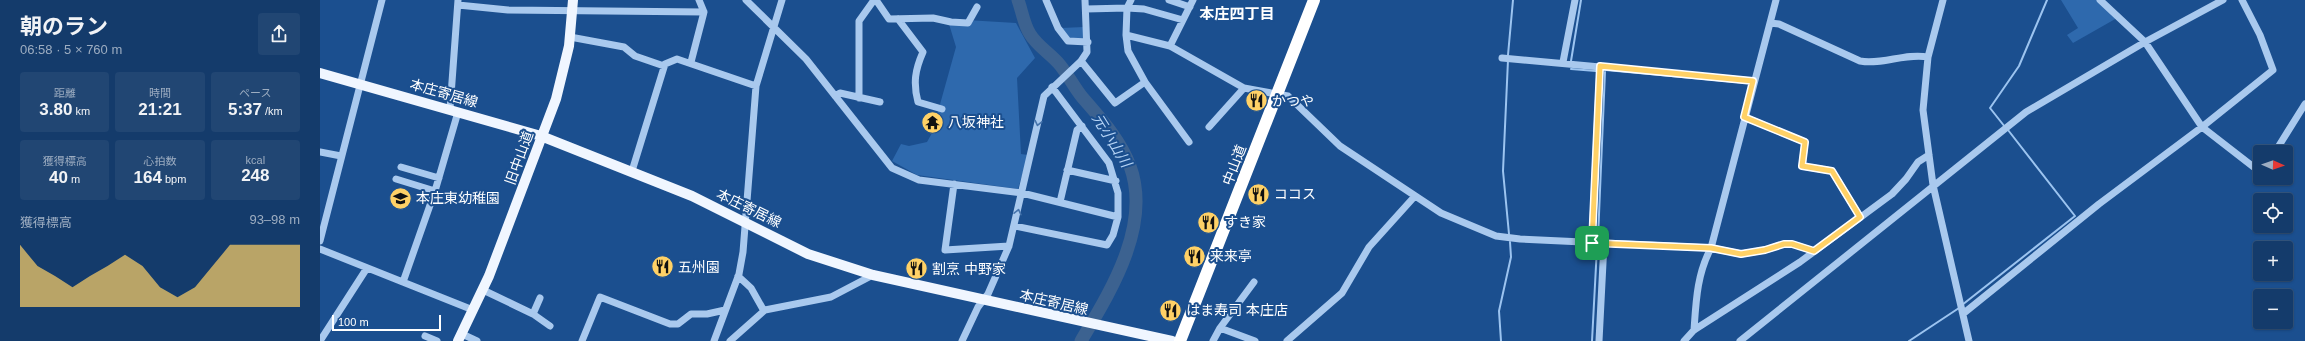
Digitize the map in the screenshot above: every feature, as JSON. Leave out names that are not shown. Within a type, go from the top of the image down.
[{"type":"highway","name":"中山道","points":[[1180,341],[1314,0]]},
{"type":"main road","name":"旧中山道","points":[[460,338],[483,290],[564,71],[570,38],[574,0]]},
{"type":"main road","name":"本庄寄居線","points":[[320,73],[541,136],[632,171],[746,222],[808,254],[874,275],[1076,321],[1172,341]]},
{"type":"street","points":[[320,241],[382,0]]},
{"type":"street","points":[[691,62],[704,12],[699,0]]},
{"type":"street","points":[[746,0],[806,59],[892,168],[919,180],[1022,193],[1118,216]]},
{"type":"street","points":[[714,341],[738,276],[743,252],[756,86],[782,0]]},
{"type":"street","points":[[859,98],[859,20],[875,0],[889,19],[933,18],[951,22],[968,23],[977,7]]},
{"type":"street","points":[[1046,0],[1058,28],[1068,41],[1088,42]]},
{"type":"street","points":[[962,341],[1009,246],[1044,96],[1054,85],[1079,64],[1087,52],[1088,42],[1085,0]]},
{"type":"street","points":[[1105,8],[1106,0]]},
{"type":"street","points":[[1131,0],[1127,8],[1126,35],[1128,51],[1146,82],[1189,142]]},
{"type":"street","points":[[1169,0],[1192,3],[1170,46]]},
{"type":"street","points":[[1563,62],[1575,0]]},
{"type":"street","points":[[1694,330],[1698,283],[1704,260],[1711,248],[1753,81],[1776,0]]},
{"type":"street","points":[[1943,0],[1928,57],[1922,110],[1933,185],[1964,314],[1968,341]]},
{"type":"street","points":[[2100,0],[2145,42],[2202,127],[2253,167]]},
{"type":"street","points":[[1740,341],[2026,112],[2145,42],[2223,0]]},
{"type":"street","points":[[1964,314],[2099,204],[2202,127],[2273,70],[2260,35],[2242,0]]},
{"type":"street","points":[[403,282],[439,178],[454,110],[458,3],[508,10],[704,12]]},
{"type":"street","points":[[1086,9],[1144,9],[1183,20]]},
{"type":"street","points":[[898,19],[923,52],[915,69],[914,83],[918,102],[942,109]]},
{"type":"street","points":[[1770,23],[1779,24],[1860,61],[1872,63],[1898,57],[1916,55],[1928,57]]},
{"type":"street","points":[[1126,35],[1170,46],[1244,88],[1288,96],[1340,146],[1441,213],[1496,236],[1520,240],[1711,248],[1741,254],[1765,250],[1784,244],[1792,244],[1814,251]]},
{"type":"street","points":[[570,38],[624,47],[635,56],[664,66]]},
{"type":"street","points":[[1502,58],[1563,62],[1753,81]]},
{"type":"street","points":[[632,171],[664,66],[677,59],[691,62],[756,86]]},
{"type":"street","points":[[1079,64],[1115,103],[1146,82]]},
{"type":"street","points":[[1592,243],[1600,66]]},
{"type":"street","points":[[1014,226],[1107,246],[1113,235],[1118,216],[1116,181],[1104,155],[1054,85]]},
{"type":"street","points":[[1209,127],[1244,88]]},
{"type":"street","points":[[835,96],[840,93],[880,102]]},
{"type":"street","points":[[2279,145],[2305,104]]},
{"type":"street","points":[[1744,117],[1805,142],[1802,166],[1832,171],[1860,217]]},
{"type":"street","points":[[1060,202],[1077,130],[1082,126]]},
{"type":"street","points":[[320,152],[341,156]]},
{"type":"street","points":[[1684,341],[1694,330],[1751,296],[1892,194],[1906,179],[1918,162],[1929,155]]},
{"type":"street","points":[[401,167],[439,178]]},
{"type":"street","points":[[1068,170],[1116,181]]},
{"type":"street","points":[[396,179],[435,191]]},
{"type":"street","points":[[954,184],[945,250],[1009,246]]},
{"type":"street","points":[[1287,341],[1342,293],[1369,247],[1415,196]]},
{"type":"street","points":[[1599,341],[1604,243]]},
{"type":"street","points":[[320,249],[473,310]]},
{"type":"street","points":[[321,339],[367,268]]},
{"type":"street","points":[[730,341],[740,338],[764,311],[831,297],[874,275]]},
{"type":"street","points":[[738,276],[752,288],[764,311]]},
{"type":"street","points":[[1213,341],[1220,328],[1254,282]]},
{"type":"street","points":[[483,290],[534,314],[550,326]]},
{"type":"street","points":[[582,341],[600,297],[670,324],[678,324],[692,314],[707,314],[725,310]]},
{"type":"street","points":[[534,314],[540,298]]},
{"type":"street","points":[[1220,328],[1255,341]]},
{"type":"street","points":[[425,336],[437,341]]},
{"type":"street","points":[[460,338],[477,341]]},
{"type":"shaded area","points":[[2061,0],[2097,0],[2117,18],[2073,43],[2067,35],[2078,28]]},
{"type":"shaded area","points":[[966,20],[1016,23],[1035,58],[1017,78],[1021,154],[1028,155],[1018,189],[917,175],[892,161],[901,144],[909,146],[927,142],[932,133],[956,47],[949,24]]},
{"type":"shaded area","points":[[1084,27],[1084,39],[1071,41],[1061,28]]},
{"type":"waterway","name":"元小山川","points":[[1018,0],[1026,26],[1033,38],[1060,65],[1079,93],[1109,129],[1121,147],[1130,166],[1135,189],[1136,212],[1132,235],[1125,258],[1104,301],[1081,341]]},
{"type":"waterway","points":[[1508,55],[1513,0]]},
{"type":"waterway","points":[[1571,61],[1581,0]]},
{"type":"waterway","points":[[2005,127],[1990,108],[2019,66],[2047,0]]},
{"type":"waterway","points":[[1508,60],[1503,171],[1509,234]]},
{"type":"waterway","points":[[1571,69],[1596,71]]},
{"type":"waterway","points":[[1598,238],[1605,72]]},
{"type":"waterway","points":[[1962,305],[2075,216],[2008,130]]},
{"type":"waterway","points":[[1501,341],[1499,311],[1511,257],[1510,242]]},
{"type":"waterway","points":[[1592,341],[1597,247]]},
{"type":"waterway","points":[[1909,341],[1959,308]]},
{"type":"place","name":"かつや","points":[[1256,101]]},
{"type":"place","name":"八坂神社","points":[[933,122]]},
{"type":"place","name":"ココス","points":[[1258,194]]},
{"type":"place","name":"本庄東幼稚園","points":[[400,198]]},
{"type":"place","name":"すき家","points":[[1209,222]]},
{"type":"place","name":"来来亭","points":[[1194,256]]},
{"type":"place","name":"五州園","points":[[662,267]]},
{"type":"place","name":"割烹 中野家","points":[[917,269]]},
{"type":"place","name":"はま寿司 本庄店","points":[[1170,310]]},
{"type":"district","name":"本庄四丁目","points":[[1237,13]]},
{"type":"route","points":[[1600,66],[1753,81],[1744,117],[1805,142],[1802,166],[1832,171],[1860,217],[1814,251],[1792,244],[1784,244],[1765,250],[1741,254],[1711,248],[1592,243],[1600,66]]}]
